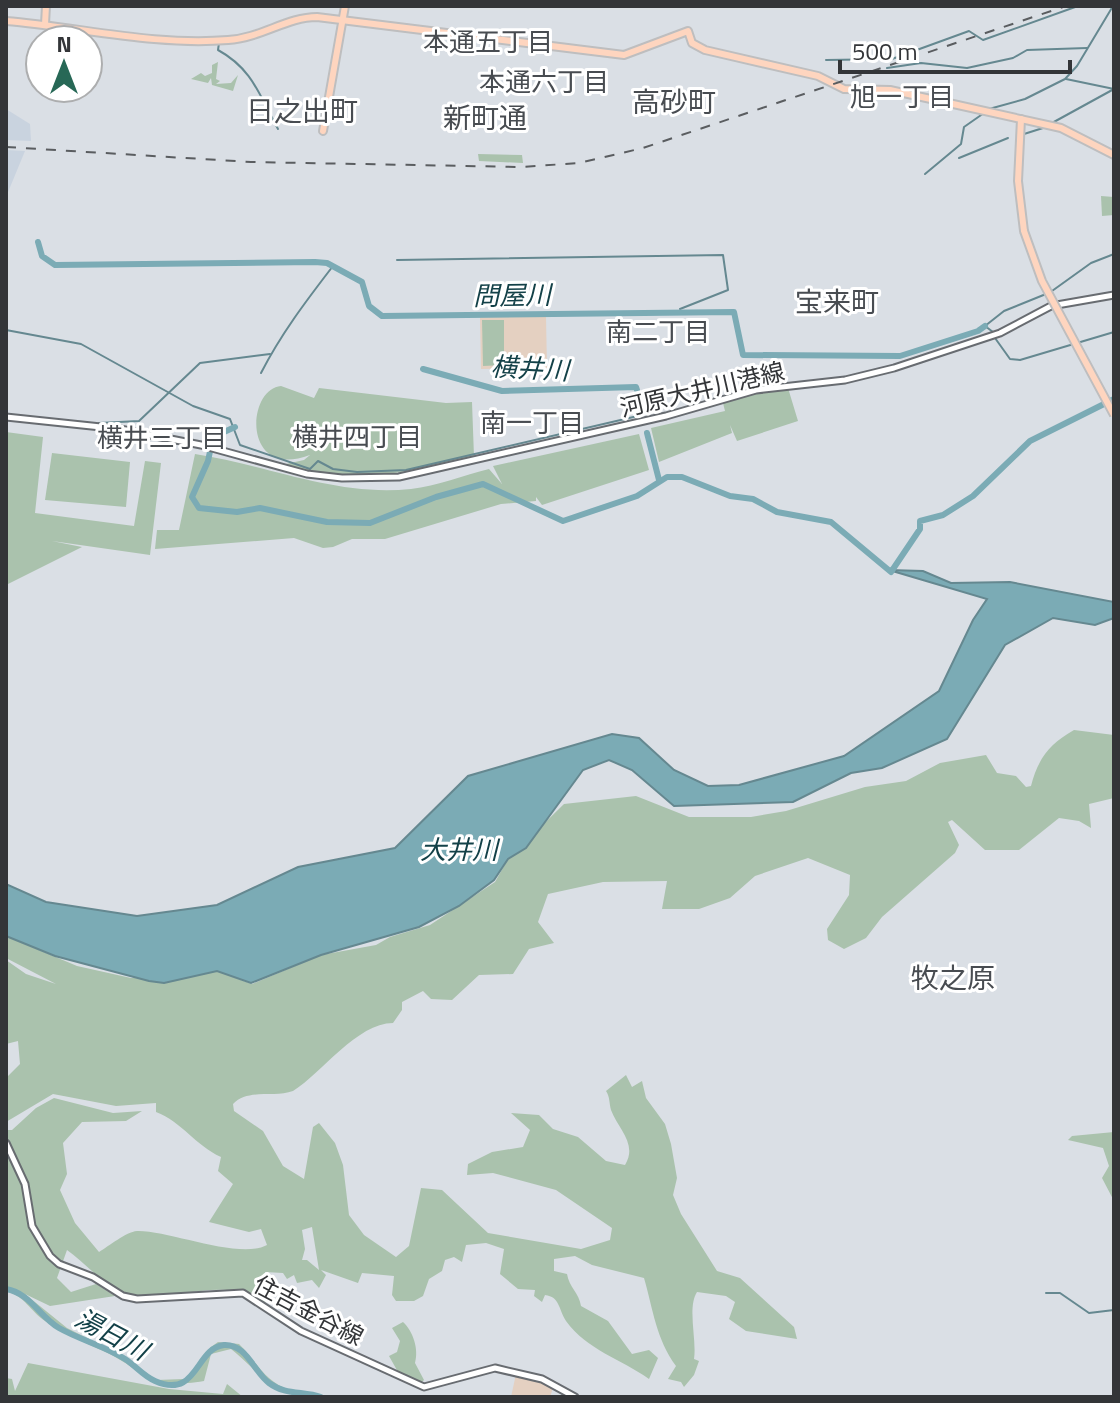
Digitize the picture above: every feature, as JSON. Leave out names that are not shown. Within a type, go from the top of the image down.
[{"type":"main road","points":[[6,21],[45,24],[46,6]]},
{"type":"main road","points":[[323,131],[345,6]]},
{"type":"main road","points":[[104,32],[226,40],[265,34],[300,18],[343,20],[624,55],[688,31],[695,46],[818,76],[844,89],[890,90],[1076,133],[1114,155]]},
{"type":"main road","points":[[1021,119],[1018,181],[1024,231],[1042,281],[1114,415]]},
{"type":"main road","name":"河原大井川港線","points":[[6,417],[120,429],[201,445],[316,475],[399,477],[666,416],[756,390],[845,380],[1000,333],[1051,306],[1114,295]]},
{"type":"main road","name":"住吉金谷線","points":[[6,1143],[25,1184],[32,1226],[50,1256],[59,1264],[93,1277],[123,1296],[243,1293],[301,1331],[424,1387],[495,1368],[538,1377],[575,1397]]},
{"type":"shaded area","points":[[6,109],[30,124],[31,141],[6,140]]},
{"type":"shaded area","points":[[6,150],[25,151],[6,197]]},
{"type":"shaded area","points":[[480,317],[546,317],[547,368],[481,369]]},
{"type":"shaded area","points":[[516,1374],[539,1379],[553,1388],[550,1397],[511,1397]]},
{"type":"green space","points":[[218,62],[216,79],[220,81],[216,84],[231,83],[238,75],[233,91],[212,85],[211,78],[208,83],[191,79],[201,73],[205,76],[212,73],[212,65]]},
{"type":"green space","points":[[478,154],[522,155],[523,163],[479,161]]},
{"type":"green space","points":[[1101,196],[1114,197],[1114,215],[1102,216]]},
{"type":"green space","points":[[482,320],[504,320],[504,365],[483,366]]},
{"type":"green space","points":[[281,386],[314,398],[319,388],[446,403],[472,402],[474,457],[404,472],[357,476],[309,471],[286,464],[304,460],[310,455],[288,460],[272,456],[262,445],[257,431],[261,402],[269,391]]},
{"type":"green space","points":[[788,388],[798,421],[737,441],[730,425],[732,433],[659,462],[651,428],[725,411],[723,403],[752,393]]},
{"type":"green space","points":[[6,432],[43,437],[35,513],[134,526],[145,461],[161,463],[150,555],[52,541],[82,547],[6,585]]},
{"type":"green space","points":[[639,434],[649,470],[542,505],[536,497],[536,501],[501,504],[385,539],[352,539],[333,547],[323,548],[294,538],[155,549],[157,530],[179,530],[195,454],[329,484],[383,490],[411,489],[489,469],[502,484],[493,466]]},
{"type":"green space","points":[[52,453],[130,462],[126,507],[45,500]]},
{"type":"green space","points":[[1074,730],[1114,735],[1114,798],[1089,804],[1091,828],[1079,821],[1059,818],[1019,850],[985,850],[952,820],[948,822],[959,845],[955,853],[882,917],[866,938],[844,949],[828,940],[827,929],[849,895],[850,875],[808,858],[755,876],[730,898],[699,909],[662,909],[667,881],[603,882],[548,894],[538,922],[554,943],[529,949],[513,974],[479,975],[452,1000],[431,999],[423,991],[402,1002],[402,1010],[393,1023],[366,1031],[293,1091],[246,1096],[233,1104],[234,1111],[263,1131],[283,1166],[304,1179],[313,1127],[319,1123],[335,1143],[343,1165],[349,1215],[364,1235],[396,1257],[409,1246],[421,1188],[442,1190],[488,1233],[581,1249],[610,1240],[612,1228],[556,1190],[493,1173],[467,1175],[468,1164],[492,1152],[523,1147],[530,1130],[511,1113],[539,1115],[553,1129],[578,1137],[606,1161],[625,1165],[628,1143],[611,1110],[606,1091],[626,1075],[632,1087],[642,1081],[646,1098],[665,1124],[671,1144],[677,1178],[673,1195],[681,1214],[717,1271],[740,1278],[794,1327],[797,1339],[746,1331],[729,1319],[735,1302],[726,1296],[697,1292],[692,1315],[694,1359],[699,1361],[694,1375],[684,1387],[681,1382],[668,1379],[676,1366],[659,1334],[644,1278],[592,1265],[575,1256],[554,1259],[554,1271],[567,1274],[581,1306],[608,1321],[632,1354],[649,1350],[658,1358],[649,1379],[574,1331],[553,1298],[545,1295],[542,1302],[534,1296],[535,1290],[518,1289],[500,1274],[504,1249],[486,1243],[466,1245],[462,1262],[454,1257],[445,1260],[442,1271],[429,1279],[423,1296],[414,1301],[396,1301],[392,1295],[394,1276],[362,1273],[358,1283],[321,1270],[326,1275],[319,1288],[312,1280],[297,1283],[294,1275],[287,1279],[283,1273],[265,1272],[265,1303],[247,1294],[228,1290],[136,1297],[114,1288],[67,1250],[57,1278],[71,1292],[96,1284],[115,1296],[50,1306],[25,1294],[67,1328],[125,1357],[156,1380],[184,1379],[194,1372],[218,1342],[239,1344],[274,1382],[295,1391],[327,1397],[307,1396],[280,1391],[231,1349],[211,1354],[204,1381],[169,1383],[157,1381],[148,1378],[117,1358],[59,1330],[18,1296],[6,1291],[6,1130],[12,1130],[36,1108],[54,1098],[113,1113],[142,1111],[126,1121],[82,1122],[63,1143],[67,1174],[60,1190],[75,1223],[99,1252],[137,1231],[239,1249],[267,1245],[261,1229],[249,1232],[209,1222],[233,1184],[218,1171],[221,1157],[156,1112],[156,1103],[116,1106],[53,1094],[6,1122],[6,1078],[20,1064],[18,1041],[6,1044],[6,960],[26,974],[56,984],[6,958],[6,936],[77,966],[131,978],[217,971],[252,984],[321,955],[376,945],[390,937],[430,925],[495,882],[508,859],[564,804],[636,796],[689,817],[751,817],[786,811],[865,787],[906,781],[940,763],[986,755],[997,773],[1016,776],[1026,787],[1031,786],[1046,753]],"holes":[[[312,1227],[319,1270],[307,1260],[302,1260],[305,1249],[302,1230]]]},
{"type":"green space","points":[[1114,1132],[1114,1201],[1102,1178],[1109,1166],[1103,1148],[1068,1140],[1072,1136]]},
{"type":"green space","points":[[403,1322],[414,1341],[415,1363],[424,1380],[421,1383],[398,1372],[389,1356],[397,1352],[400,1341],[392,1328]]},
{"type":"green space","points":[[28,1363],[169,1389],[223,1394],[227,1384],[243,1397],[6,1397],[6,1378],[12,1379],[15,1391]]},
{"type":"water","name":"大井川","points":[[889,570],[923,571],[951,583],[1010,582],[1114,602],[1114,618],[1095,625],[1053,618],[1005,645],[947,739],[882,768],[851,773],[793,802],[674,806],[632,770],[609,760],[583,770],[526,848],[508,859],[494,880],[459,906],[419,927],[321,955],[251,983],[217,971],[164,983],[149,981],[55,956],[6,936],[6,884],[46,902],[137,916],[217,905],[298,867],[395,848],[468,776],[612,734],[639,738],[674,770],[708,786],[739,785],[844,756],[939,691],[973,620],[987,599]]},
{"type":"waterway","points":[[826,60],[892,59],[969,31],[983,40],[1078,6]]},
{"type":"waterway","points":[[989,109],[1025,99],[1065,79],[1077,66],[1113,6]]},
{"type":"waterway","points":[[219,43],[218,50],[248,75],[278,129]]},
{"type":"waterway","points":[[887,68],[921,63],[967,68],[1013,58],[1027,50],[1087,48]]},
{"type":"waterway","points":[[1066,79],[1114,89]]},
{"type":"waterway","points":[[1052,123],[1114,89]]},
{"type":"waterway","points":[[925,174],[961,144],[964,127],[984,113]]},
{"type":"waterway","points":[[1024,134],[1043,128]]},
{"type":"waterway","points":[[959,158],[1008,138]]},
{"type":"waterway","name":"問屋川","points":[[38,242],[42,256],[55,265],[327,263],[362,282],[369,306],[382,316],[734,312],[743,355],[900,356],[985,326]]},
{"type":"waterway","points":[[1052,291],[1091,263],[1114,254]]},
{"type":"waterway","points":[[397,260],[723,255],[728,290],[680,309]]},
{"type":"waterway","points":[[261,373],[285,331],[333,266]]},
{"type":"waterway","points":[[993,332],[985,326],[1004,311],[1046,294]]},
{"type":"waterway","points":[[6,330],[81,344],[193,406],[230,419],[240,445],[310,469],[318,461],[333,469],[357,472],[406,470],[642,415]]},
{"type":"waterway","points":[[995,338],[1010,359],[1020,360],[1114,332]]},
{"type":"waterway","points":[[99,423],[139,421],[200,363],[270,354]]},
{"type":"waterway","name":"横井川","points":[[423,369],[502,391],[636,387],[637,390]]},
{"type":"waterway","points":[[235,427],[213,437],[208,461],[192,497],[199,508],[237,512],[260,508],[327,522],[370,523],[436,497],[483,484],[563,521],[637,496],[667,477],[682,477],[730,496],[753,499],[777,512],[831,522],[891,572],[920,529],[920,521],[943,515],[973,496],[1030,441],[1114,399]]},
{"type":"waterway","name":"横井川","points":[[647,433],[659,480]]},
{"type":"waterway","name":"湯日川","points":[[6,1289],[22,1295],[59,1328],[117,1354],[155,1381],[180,1384],[214,1348],[224,1345],[244,1353],[263,1378],[275,1387],[321,1397]]},
{"type":"waterway","points":[[1046,1293],[1060,1293],[1089,1313],[1114,1310]]},
{"type":"railway","points":[[6,147],[251,162],[521,167],[579,163],[643,148],[1066,6]]},
{"type":"district","name":"本通五丁目","points":[[488,41]]},
{"type":"district","name":"本通六丁目","points":[[544,81]]},
{"type":"district","name":"旭一丁目","points":[[902,96]]},
{"type":"district","name":"高砂町","points":[[674,101]]},
{"type":"district","name":"日之出町","points":[[302,110]]},
{"type":"district","name":"新町通","points":[[485,117]]},
{"type":"district","name":"宝来町","points":[[837,301]]},
{"type":"district","name":"南二丁目","points":[[658,331]]},
{"type":"district","name":"南一丁目","points":[[532,422]]},
{"type":"district","name":"横井四丁目","points":[[357,436]]},
{"type":"district","name":"横井三丁目","points":[[162,437]]},
{"type":"district","name":"牧之原","points":[[953,977]]}]
